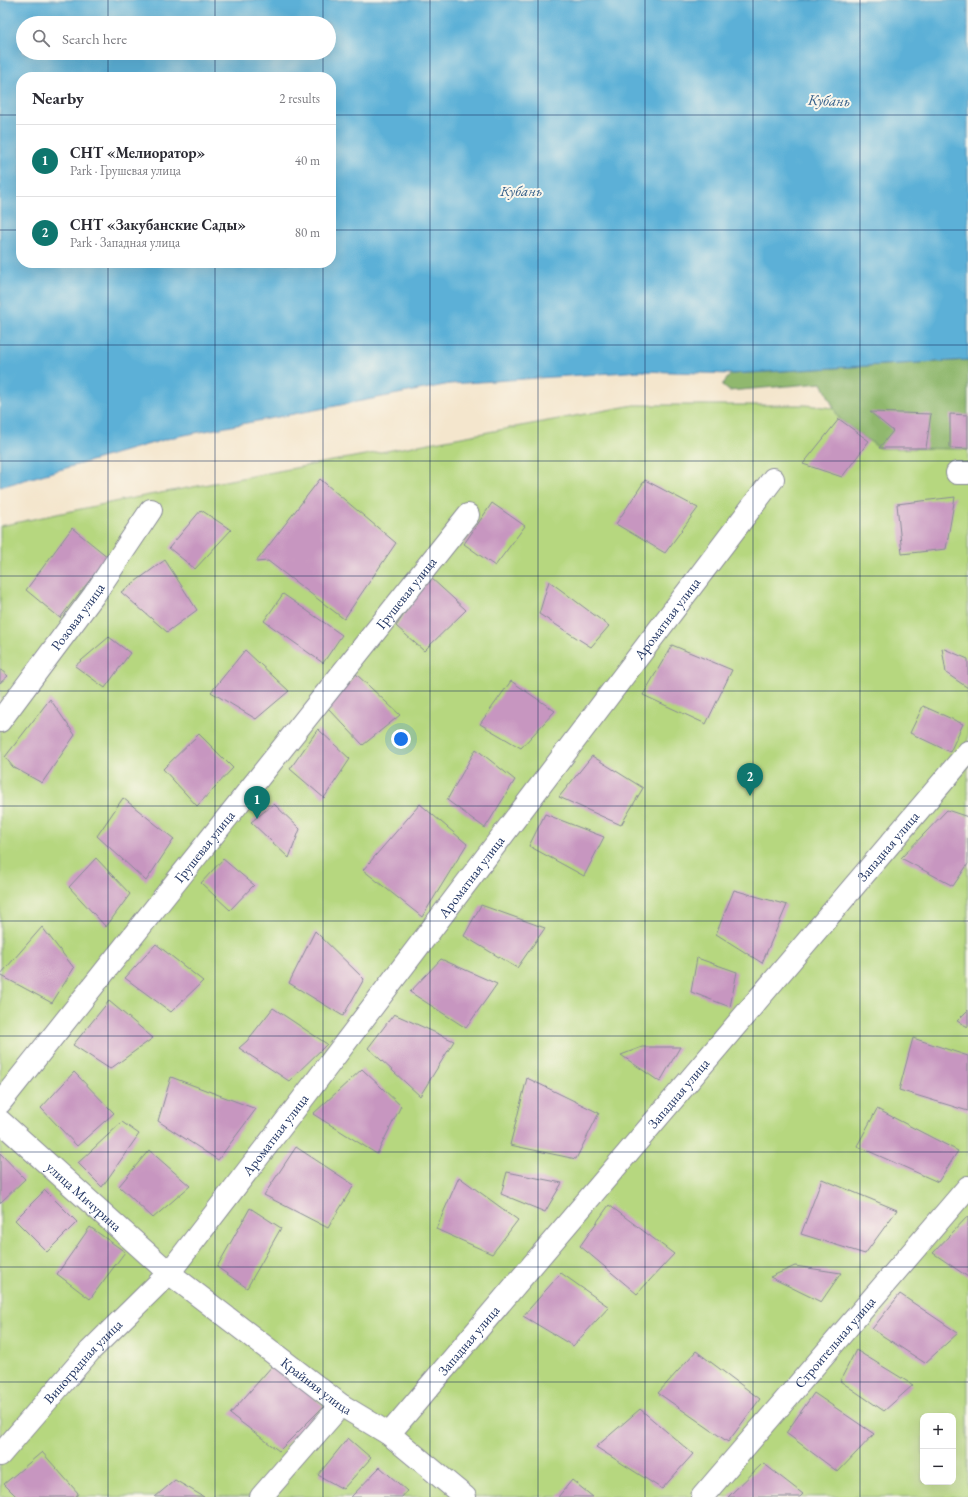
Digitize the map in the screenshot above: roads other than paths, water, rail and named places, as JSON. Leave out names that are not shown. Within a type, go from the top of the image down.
[{"type":"street","name":"Ароматная улица","points":[[169,1272],[297,1106],[773,479]]},
{"type":"street","name":"Розовая улица","points":[[0,721],[94,595],[151,510]]},
{"type":"street","name":"Грушевая улица","points":[[0,1103],[468,515]]},
{"type":"street","name":"Западная улица","points":[[389,1434],[968,752]]},
{"type":"street","name":"улица Мичурина","points":[[0,1121],[169,1272]]},
{"type":"street","name":"Строительная улица","points":[[702,1497],[968,1188]]},
{"type":"street","name":"Крайняя улица","points":[[169,1272],[341,1405],[389,1434],[465,1497]]},
{"type":"street","name":"Виноградная улица","points":[[0,1454],[90,1350],[169,1272]]},
{"type":"street","points":[[260,1497],[341,1405]]},
{"type":"water","name":"Кубань","points":[[0,0],[968,0],[968,360],[731,374],[641,371],[450,384],[174,437],[0,487]]},
{"type":"place","name":"СНТ «Закубанские Сады»","points":[[750,796]]},
{"type":"place","name":"СНТ «Мелиоратор»","points":[[257,819]]}]
